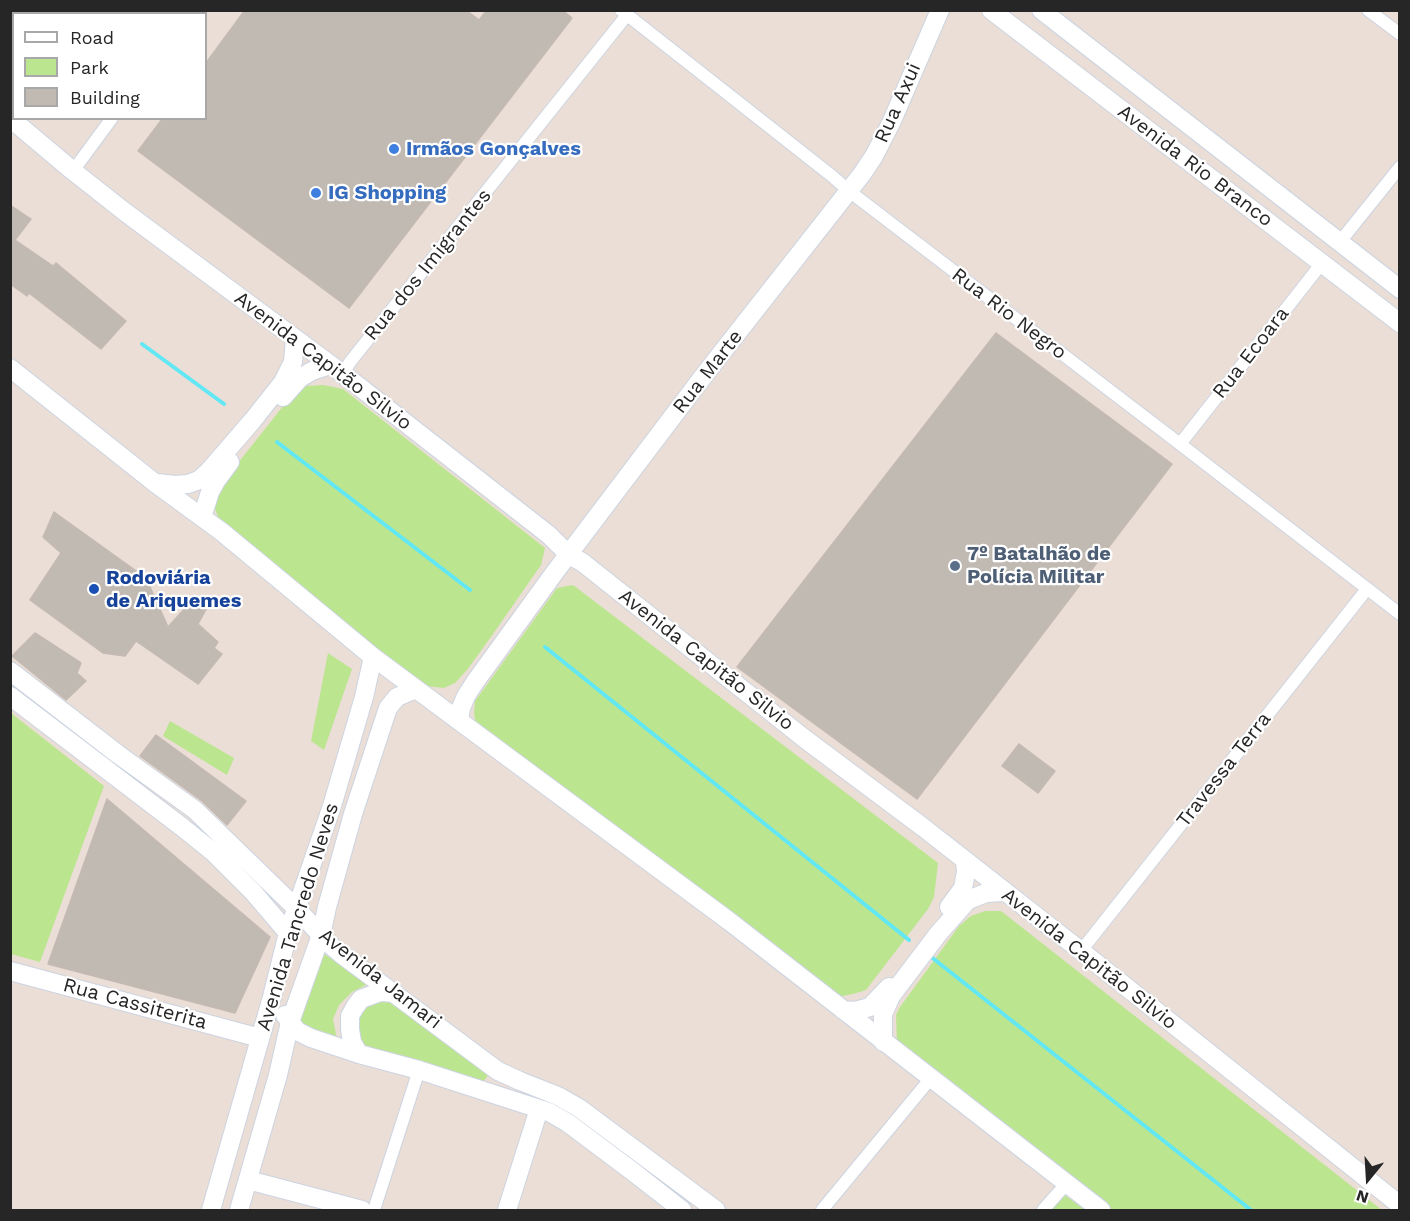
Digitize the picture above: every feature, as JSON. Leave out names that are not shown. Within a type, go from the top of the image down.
[{"type":"main road","name":"Rua Axui","points":[[849,191],[873,156],[891,123],[940,10]]},
{"type":"main road","name":"Avenida Rio Branco","points":[[991,10],[1400,323]]},
{"type":"main road","name":"Avenida Rio Branco","points":[[1041,10],[1400,290]]},
{"type":"main road","name":"Avenida Capitão Silvio","points":[[12,120],[73,171],[337,370],[540,528],[569,555],[582,562],[805,739],[1081,951],[1400,1205]]},
{"type":"main road","name":"Rua Marte","points":[[459,720],[466,696],[475,682],[705,374],[849,191]]},
{"type":"main road","points":[[155,483],[188,484],[199,480],[209,471],[283,382],[293,362],[295,339]]},
{"type":"main road","points":[[10,368],[155,483],[203,518],[373,657],[729,921],[1101,1210]]},
{"type":"main road","points":[[203,518],[206,503],[216,481],[300,378],[312,371],[337,370]]},
{"type":"main road","name":"Avenida Tancredo Neves","points":[[211,1210],[288,933],[332,806],[364,697],[373,657]]},
{"type":"main road","name":"Avenida Jamari","points":[[10,671],[199,814],[341,954],[498,1071],[558,1096],[579,1108],[716,1210]]},
{"type":"main road","name":"Avenida Tancredo Neves","points":[[239,1210],[278,1075],[290,1022],[321,935],[353,814],[388,708],[397,697],[416,688]]},
{"type":"main road","name":"Avenida Jamari","points":[[10,696],[213,852],[253,892],[288,933]]},
{"type":"main road","points":[[332,806],[353,814]]},
{"type":"main road","points":[[186,830],[199,814]]},
{"type":"main road","points":[[843,1010],[855,1011],[870,1007],[879,999],[963,888],[966,872],[965,861]]},
{"type":"main road","points":[[883,1042],[883,1014],[891,996],[939,934],[968,900],[986,893],[1005,892]]},
{"type":"main road","name":"Rua Cassiterita","points":[[10,971],[260,1038]]},
{"type":"main road","points":[[359,1054],[352,1042],[350,1029],[350,1016],[355,1007],[361,999],[380,992],[395,993]]},
{"type":"main road","points":[[272,997],[293,1027],[302,1034],[359,1054],[419,1070],[539,1109],[568,1122],[682,1210]]},
{"type":"main road","points":[[507,1210],[539,1109]]},
{"type":"main road","points":[[232,1133],[259,1142]]},
{"type":"main road","points":[[248,1180],[362,1210]]},
{"type":"street","points":[[1368,10],[1400,34]]},
{"type":"street","name":"Rua Rio Negro","points":[[624,13],[849,191],[1400,614]]},
{"type":"street","name":"Rua dos Imigrantes","points":[[337,370],[358,353],[624,13]]},
{"type":"street","points":[[73,171],[111,120]]},
{"type":"street","points":[[1339,243],[1400,167]]},
{"type":"street","name":"Rua Ecoara","points":[[1180,444],[1322,263]]},
{"type":"street","name":"Travessa Terra","points":[[1081,951],[1366,589]]},
{"type":"street","points":[[374,1210],[419,1070]]},
{"type":"street","points":[[822,1210],[930,1078]]},
{"type":"street","points":[[1043,1210],[1066,1183]]},
{"type":"green space","points":[[323,385],[343,389],[545,548],[541,565],[493,634],[467,670],[455,683],[444,688],[426,686],[223,529],[215,509],[219,487],[291,396],[306,386]]},
{"type":"green space","points":[[573,585],[938,863],[934,897],[928,909],[866,990],[837,997],[476,724],[475,701],[557,588]]},
{"type":"green space","points":[[328,653],[352,669],[324,750],[311,741]]},
{"type":"green space","points":[[11,713],[104,786],[40,962],[11,954]]},
{"type":"green space","points":[[170,721],[234,758],[227,775],[163,736]]},
{"type":"green space","points":[[985,911],[1001,911],[1382,1210],[1111,1210],[897,1044],[896,1015],[900,1007],[959,926],[971,916]]},
{"type":"green space","points":[[313,947],[370,983],[352,992],[339,1005],[333,1019],[337,1040],[291,1028]]},
{"type":"green space","points":[[390,999],[488,1075],[481,1085],[359,1043],[356,1011],[367,1001]]},
{"type":"green space","points":[[1062,1193],[1085,1210],[1048,1210]]},
{"type":"building","name":"IG Shopping","points":[[245,10],[466,10],[479,20],[487,10],[562,10],[572,18],[349,308],[138,151],[161,120],[207,120],[207,62]]},
{"type":"building","points":[[10,205],[31,219],[15,240],[53,266],[56,263],[126,321],[101,349],[29,293],[27,296],[10,284]]},
{"type":"building","name":"7º Batalhão de Polícia Militar","points":[[996,333],[1172,464],[917,799],[737,667]]},
{"type":"building","name":"Rodoviária de Ariquemes","points":[[54,512],[146,578],[168,627],[196,596],[209,604],[198,624],[218,642],[214,648],[222,654],[198,684],[136,641],[125,656],[103,653],[30,600],[61,553],[43,537]]},
{"type":"building","points":[[35,633],[81,663],[77,673],[86,681],[66,700],[12,656]]},
{"type":"building","points":[[156,735],[246,801],[227,825],[202,801],[140,756]]},
{"type":"building","points":[[1019,744],[1055,771],[1038,793],[1002,766]]},
{"type":"building","points":[[107,799],[270,937],[235,1013],[48,964]]},
{"type":"waterway","points":[[142,344],[224,404]]},
{"type":"waterway","points":[[277,442],[470,590]]},
{"type":"waterway","points":[[545,647],[909,940]]},
{"type":"waterway","points":[[930,956],[1251,1210]]},
{"type":"place","name":"Irmãos Gonçalves","points":[[394,149]]},
{"type":"place","name":"IG Shopping","points":[[316,193]]},
{"type":"place","name":"7º Batalhão de Polícia Militar","points":[[955,566]]},
{"type":"place","name":"Rodoviária de Ariquemes","points":[[94,589]]}]
